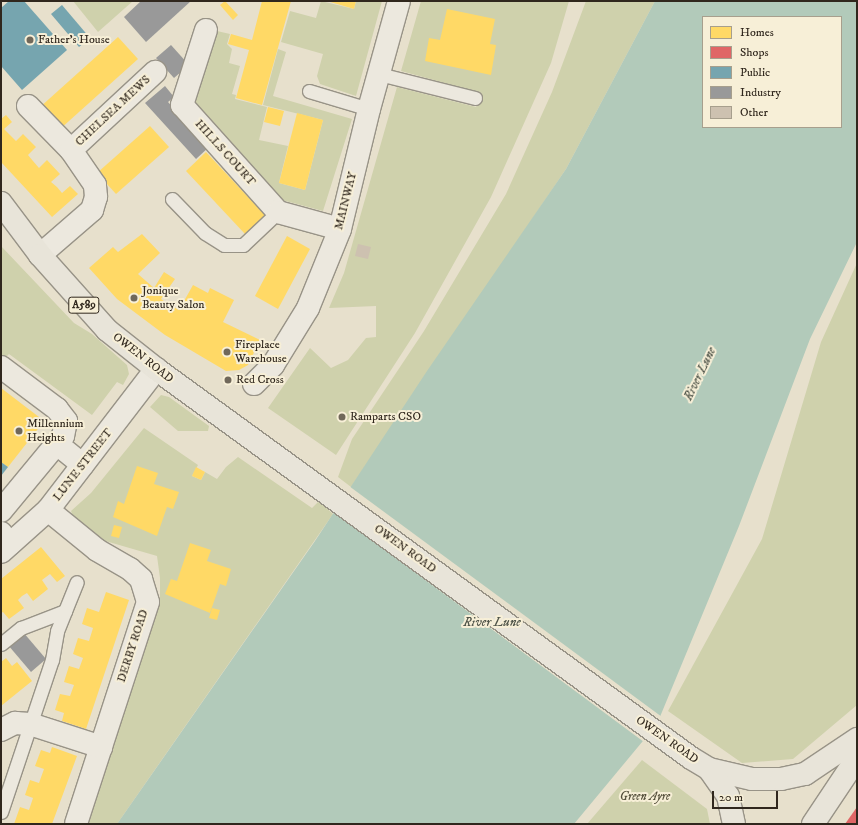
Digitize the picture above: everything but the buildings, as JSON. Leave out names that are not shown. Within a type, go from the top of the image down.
[{"type":"main road","name":"OWEN ROAD","points":[[1,203],[21,232],[40,255],[107,330],[156,369],[277,455],[700,764],[752,779],[781,779],[805,774],[857,740]]},
{"type":"main road","name":"A589","points":[[1,219],[21,232]]},
{"type":"main road","points":[[813,824],[857,758]]},
{"type":"main road","name":"A589","points":[[700,764],[728,796],[734,824]]},
{"type":"street","name":"MAINWAY","points":[[254,384],[273,365],[308,308],[340,229],[369,109],[399,1]]},
{"type":"street","name":"HILLS COURT","points":[[206,30],[182,106],[278,212]]},
{"type":"street","name":"CHELSEA MEWS","points":[[71,150],[155,72]]},
{"type":"street","name":"CHELSEA MEWS","points":[[28,106],[71,150],[95,185],[96,197],[92,210],[40,255]]},
{"type":"street","points":[[278,212],[340,229]]},
{"type":"street","points":[[1,367],[63,415],[66,421],[60,440],[1,511]]},
{"type":"street","name":"LUNE STREET","points":[[4,543],[48,510],[156,369]]},
{"type":"street","points":[[60,440],[83,465]]},
{"type":"street","name":"DERBY ROAD","points":[[48,510],[97,550],[130,569],[141,579],[146,590],[148,602],[76,824]]},
{"type":"street","points":[[1,730],[15,723],[30,724],[101,747]]},
{"type":"lane","points":[[379,74],[475,98]]},
{"type":"lane","points":[[309,91],[369,109]]},
{"type":"lane","points":[[172,199],[205,233],[224,245],[243,245],[278,212]]},
{"type":"lane","points":[[1,812],[52,660],[57,631],[77,582]]},
{"type":"lane","points":[[1,644],[21,628],[65,610]]},
{"type":"green space","points":[[73,1],[133,1],[98,32]]},
{"type":"green space","points":[[321,1],[354,9],[356,1],[382,1],[356,96],[320,84],[317,76],[323,54],[281,42],[290,11],[316,18]]},
{"type":"green space","points":[[421,1],[569,1],[551,63],[491,197],[415,333],[336,455],[268,408],[310,348],[331,368],[348,360],[366,338],[376,337],[376,306],[329,308],[344,273],[397,87],[476,107],[481,93],[401,71]]},
{"type":"green space","points":[[586,1],[655,1],[566,169],[351,487],[338,477],[352,439],[424,331],[506,194],[552,92]]},
{"type":"green space","points":[[217,31],[230,34],[227,44],[232,49],[229,63],[240,66],[232,94],[236,95],[235,99],[267,107],[259,140],[288,146],[279,183],[305,190],[323,120],[263,105],[278,49],[286,52],[273,96],[352,119],[323,211],[282,200],[274,195],[194,107]]},
{"type":"green space","points":[[1,246],[74,323],[92,334],[127,365],[129,374],[123,385],[117,382],[92,415],[9,354],[5,358],[1,355]]},
{"type":"green space","points":[[857,263],[857,705],[793,759],[742,763],[668,711],[762,539],[821,342]]},
{"type":"green space","points":[[161,395],[169,397],[209,426],[208,431],[178,431],[150,407]]},
{"type":"green space","points":[[144,428],[198,465],[192,476],[201,480],[205,472],[217,479],[226,467],[238,457],[312,508],[319,501],[333,514],[117,824],[82,824],[160,600],[160,578],[157,556],[102,540],[73,516],[71,511],[91,493]]},
{"type":"green space","name":"Green Ayre","points":[[642,760],[707,809],[710,824],[587,824]]},
{"type":"water","name":"River Lune","points":[[655,1],[857,1],[857,242],[810,339],[739,526],[657,724],[574,824],[117,824],[315,541],[427,371],[566,169]]},
{"type":"pier","points":[[349,486],[662,717],[659,725],[644,742],[332,511]]},
{"type":"place","name":"Father's House","points":[[30,40]]},
{"type":"place","name":"Jonique Beauty Salon","points":[[134,298]]},
{"type":"place","name":"Fireplace Warehouse","points":[[227,352]]},
{"type":"place","name":"Red Cross","points":[[228,380]]},
{"type":"place","name":"Ramparts CSO","points":[[342,417]]},
{"type":"place","name":"Millennium Heights","points":[[19,431]]}]
